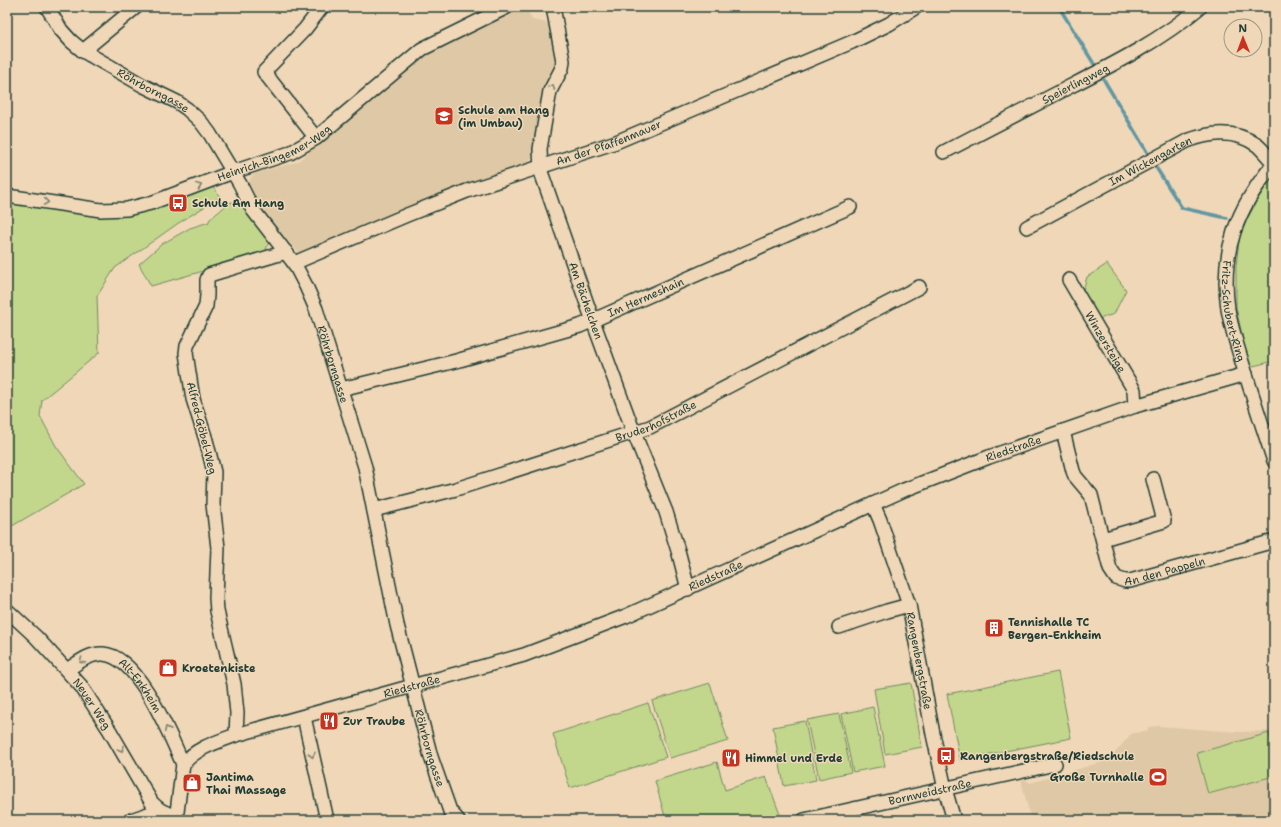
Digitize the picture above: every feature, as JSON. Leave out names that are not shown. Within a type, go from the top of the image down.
[{"type":"street","name":"Röhrborngasse","points":[[47,7],[61,30],[83,51],[187,108],[201,122],[210,134],[240,184],[252,210],[294,263],[306,286],[316,309],[365,467],[397,626],[431,757],[450,811],[458,820]]},
{"type":"street","points":[[83,51],[136,7]]},
{"type":"street","points":[[316,138],[264,72],[305,29],[322,7]]},
{"type":"street","name":"Heinrich-Bingemer-Weg","points":[[7,196],[101,210],[126,209],[151,203],[233,172],[290,153],[316,138],[422,49],[507,7]]},
{"type":"street","name":"Am Bächelchen","points":[[553,7],[563,61],[562,68],[550,91],[540,149],[543,181],[634,432],[666,512],[688,589]]},
{"type":"street","name":"An der Pfaffenmauer","points":[[294,263],[467,191],[616,142],[819,56],[889,24],[916,7]]},
{"type":"street","name":"Speierlingweg","points":[[944,152],[1103,70],[1146,46],[1172,30],[1200,7]]},
{"type":"street","name":"Im Wickengarten","points":[[1027,227],[1187,141],[1209,134],[1228,133],[1243,138],[1257,145],[1274,163]]},
{"type":"street","name":"Fritz-Schubert-Ring","points":[[1274,163],[1257,184],[1243,208],[1235,227],[1227,257],[1226,285],[1228,310],[1246,374],[1274,461]]},
{"type":"street","name":"Im Hermeshain","points":[[341,389],[456,361],[580,326],[850,207]]},
{"type":"street","name":"Alfred-Göbel-Weg","points":[[236,736],[237,713],[234,684],[217,611],[216,598],[218,548],[212,504],[214,472],[193,399],[186,350],[206,306],[207,280],[209,275],[286,252]]},
{"type":"street","name":"Winzersteige","points":[[1069,280],[1134,390],[1135,406]]},
{"type":"street","name":"Bruderhofstraße","points":[[374,510],[456,489],[634,432],[657,423],[919,287]]},
{"type":"street","name":"Riedstraße","points":[[183,764],[188,758],[198,751],[217,742],[524,655],[626,616],[904,490],[982,460],[1135,406],[1246,374]]},
{"type":"street","name":"An den Pappeln","points":[[1063,431],[1075,476],[1091,495],[1113,575],[1116,578],[1125,581],[1274,541]]},
{"type":"street","points":[[1103,539],[1164,521],[1153,479]]},
{"type":"street","name":"Rangenbergstraße","points":[[873,504],[880,520],[909,605],[944,789],[954,820]]},
{"type":"street","points":[[839,627],[909,605]]},
{"type":"street","name":"Neuer Weg","points":[[7,610],[36,637],[81,686],[110,731],[152,803],[160,810]]},
{"type":"street","name":"Alt-Enkheim","points":[[67,670],[88,657],[97,654],[110,655],[122,663],[132,672],[146,690],[167,728],[183,764]]},
{"type":"street","points":[[304,717],[327,820]]},
{"type":"street","points":[[131,820],[160,810],[176,818],[183,764]]},
{"type":"street","name":"Bornweidstraße","points":[[804,820],[1055,764]]},
{"type":"shaded area","name":"Schule am Hang (im Umbau)","points":[[515,7],[526,7],[532,20],[549,23],[558,64],[544,91],[532,157],[523,168],[300,254],[255,207],[249,190],[250,179],[253,175],[297,162],[320,143],[319,141],[424,54]]},
{"type":"shaded area","points":[[1158,726],[1238,732],[1274,731],[1274,820],[1031,820],[1021,780],[1026,780],[1030,783],[1109,760],[1131,734],[1148,730],[1148,727]]},
{"type":"green space","points":[[1274,174],[1274,361],[1249,367],[1236,308],[1236,266],[1240,233],[1256,202]]},
{"type":"green space","points":[[212,186],[220,197],[177,224],[115,268],[97,296],[99,353],[42,400],[40,416],[56,446],[84,484],[7,529],[7,199],[100,214]]},
{"type":"green space","points":[[237,201],[243,204],[267,240],[268,244],[266,250],[259,255],[151,286],[139,264],[162,244],[190,228],[209,222],[209,220],[229,203]]},
{"type":"green space","points":[[1107,264],[1126,290],[1114,314],[1099,319],[1083,290],[1087,277]]},
{"type":"green space","points":[[1058,672],[1071,738],[960,760],[947,694]]},
{"type":"green space","points":[[710,683],[728,741],[670,758],[652,701]]},
{"type":"green space","points":[[911,683],[922,747],[885,754],[874,689]]},
{"type":"green space","points":[[648,703],[666,757],[570,788],[553,734]]},
{"type":"green space","points":[[873,707],[885,766],[853,772],[841,714]]},
{"type":"green space","points":[[839,714],[851,772],[819,779],[807,720]]},
{"type":"green space","points":[[805,721],[816,780],[784,786],[773,727]]},
{"type":"green space","points":[[1269,733],[1274,752],[1274,776],[1208,794],[1197,753]]},
{"type":"green space","points":[[717,762],[725,790],[766,777],[782,820],[666,820],[655,781]]},
{"type":"waterway","points":[[1059,7],[1094,64]]},
{"type":"waterway","points":[[1104,80],[1147,152]]},
{"type":"waterway","points":[[1157,169],[1182,208],[1227,218]]},
{"type":"place","name":"Schule am Hang (im Umbau)","points":[[444,116]]},
{"type":"place","name":"Schule Am Hang","points":[[178,203]]},
{"type":"place","name":"Tennishalle TC Bergen-Enkheim","points":[[994,628]]},
{"type":"place","name":"Kroetenkiste","points":[[168,668]]},
{"type":"place","name":"Zur Traube","points":[[329,721]]},
{"type":"place","name":"Rangenbergstraße/Riedschule","points":[[946,756]]},
{"type":"place","name":"Himmel und Erde","points":[[731,758]]},
{"type":"place","name":"Große Turnhalle","points":[[1158,777]]},
{"type":"place","name":"Jantima Thai Massage","points":[[192,783]]}]
